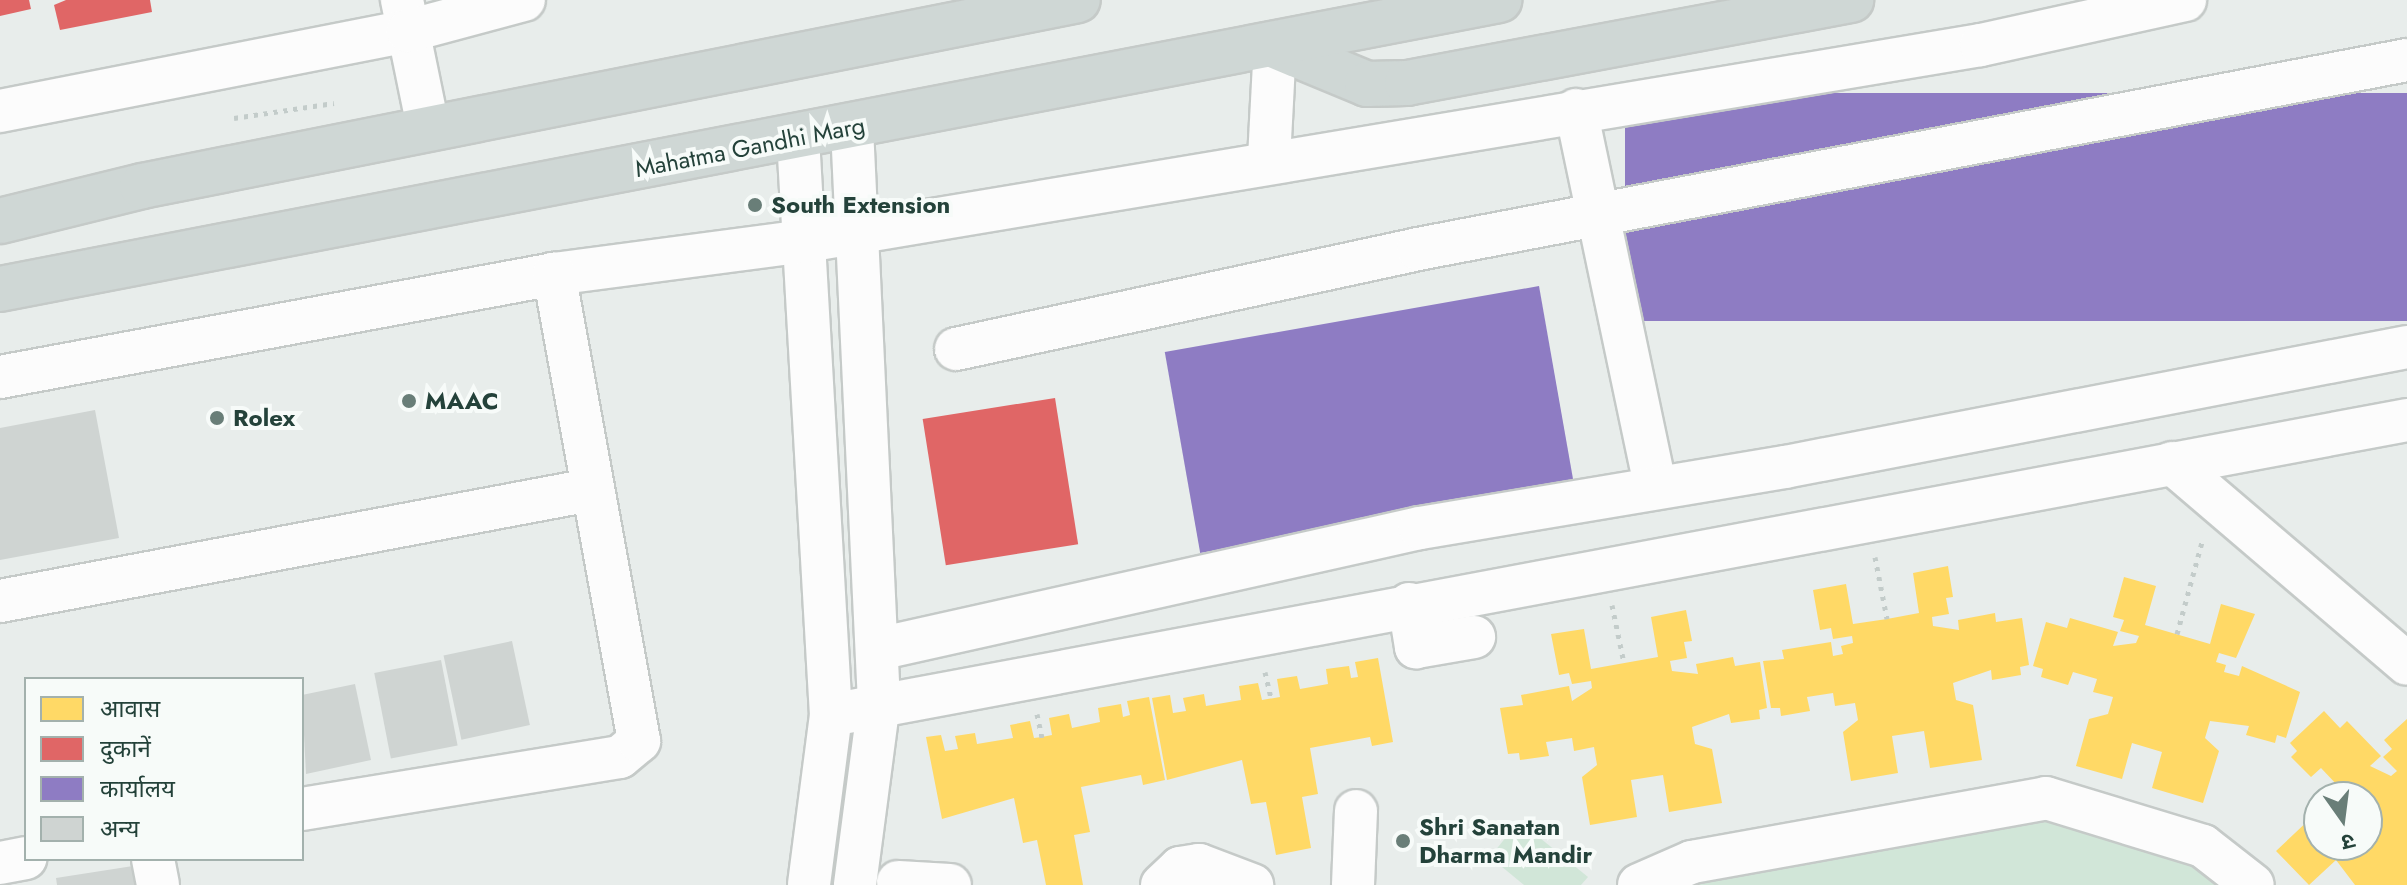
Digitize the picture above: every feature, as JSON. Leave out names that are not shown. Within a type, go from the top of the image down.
[{"type":"main road","points":[[0,221],[428,127],[1078,0]]},
{"type":"main road","name":"Mahatma Gandhi Marg","points":[[0,289],[852,128],[1499,0]]},
{"type":"main road","points":[[1275,46],[1367,84],[1407,83],[1851,0]]},
{"type":"street","points":[[0,111],[405,15],[524,0]]},
{"type":"street","points":[[0,377],[554,274],[806,241],[1269,159],[1981,45],[2185,0]]},
{"type":"street","points":[[405,15],[428,127]]},
{"type":"street","points":[[1269,159],[1275,46]]},
{"type":"street","points":[[956,349],[1597,215],[2407,60]]},
{"type":"street","points":[[1576,110],[1656,488]]},
{"type":"street","points":[[852,128],[860,232],[879,702],[855,885]]},
{"type":"street","points":[[798,138],[831,715],[809,885]]},
{"type":"street","points":[[304,809],[620,757],[639,741],[590,490],[554,274]]},
{"type":"street","points":[[878,649],[1420,528],[1733,475],[2407,347]]},
{"type":"street","points":[[2216,383],[2221,401],[2330,383]]},
{"type":"street","points":[[831,715],[879,702],[2407,420]]},
{"type":"street","points":[[2153,467],[2216,499],[2407,664]]},
{"type":"street","points":[[2063,509],[2140,497],[2153,467]]},
{"type":"street","points":[[1733,475],[1736,502],[1841,480]]},
{"type":"street","points":[[0,601],[590,490]]},
{"type":"street","points":[[2334,601],[2350,585],[2407,634]]},
{"type":"street","points":[[1409,604],[1416,647],[1474,637]]},
{"type":"street","points":[[1639,885],[1692,862],[2046,798],[2203,846],[2225,856],[2253,885]]},
{"type":"street","points":[[1353,885],[1356,811]]},
{"type":"street","points":[[0,863],[24,858]]},
{"type":"street","points":[[153,861],[158,885]]},
{"type":"street","points":[[1162,885],[1180,868],[1199,865],[1252,885]]},
{"type":"street","points":[[898,882],[950,885]]},
{"type":"path","points":[[234,118],[334,103]]},
{"type":"path","points":[[2177,634],[2216,499]]},
{"type":"path","points":[[1868,519],[1887,619]]},
{"type":"path","points":[[1607,567],[1624,663]]},
{"type":"green space","points":[[2022,811],[2198,855],[2238,885],[1667,885]]},
{"type":"green space","points":[[1519,821],[1588,877],[1581,885],[1524,885],[1490,857]]},
{"type":"building: आवास","points":[[1948,566],[1953,597],[1946,598],[1949,614],[1932,617],[1933,626],[1959,630],[1958,620],[1995,613],[1996,622],[2022,618],[2029,665],[2020,667],[2021,675],[1992,680],[1991,670],[1953,683],[1956,700],[1973,705],[1982,760],[1930,768],[1924,731],[1892,736],[1898,773],[1851,781],[1843,732],[1858,720],[1855,703],[1835,706],[1833,693],[1807,697],[1810,711],[1781,716],[1780,708],[1771,708],[1763,661],[1784,659],[1782,650],[1831,642],[1833,656],[1843,654],[1841,646],[1853,643],[1852,636],[1833,639],[1831,628],[1820,630],[1813,590],[1846,584],[1853,624],[1887,619],[1919,613],[1913,573]]},
{"type":"building: आवास","points":[[2124,577],[2156,586],[2145,625],[2210,644],[2221,604],[2255,614],[2236,658],[2219,653],[2216,662],[2226,665],[2224,672],[2239,676],[2242,666],[2300,692],[2286,738],[2277,735],[2275,743],[2246,735],[2249,726],[2210,721],[2205,738],[2219,751],[2203,803],[2152,788],[2162,752],[2132,743],[2122,779],[2076,766],[2089,719],[2108,714],[2113,697],[2093,692],[2097,679],[2073,672],[2068,685],[2041,677],[2043,669],[2033,666],[2046,622],[2067,628],[2070,618],[2118,632],[2113,646],[2136,643],[2139,636],[2120,631],[2124,620],[2113,617]]},
{"type":"building: आवास","points":[[1686,610],[1692,641],[1684,642],[1687,658],[1670,661],[1672,671],[1698,674],[1696,664],[1733,657],[1735,666],[1760,662],[1767,708],[1759,710],[1760,719],[1731,723],[1729,714],[1692,727],[1695,744],[1712,749],[1722,803],[1669,812],[1663,775],[1631,780],[1637,817],[1590,825],[1582,777],[1597,765],[1594,747],[1574,751],[1572,738],[1546,742],[1549,756],[1520,760],[1519,753],[1508,754],[1500,708],[1523,705],[1521,695],[1569,686],[1572,701],[1592,688],[1591,681],[1572,684],[1569,673],[1559,675],[1551,634],[1584,629],[1591,669],[1658,657],[1651,617]]},
{"type":"building: आवास","points":[[1378,658],[1393,742],[1372,746],[1370,737],[1310,748],[1318,794],[1302,797],[1311,848],[1276,855],[1266,802],[1251,804],[1242,760],[1167,780],[1152,698],[1170,695],[1173,713],[1186,711],[1183,698],[1204,694],[1206,706],[1241,700],[1239,686],[1258,683],[1262,700],[1280,697],[1277,679],[1297,676],[1300,689],[1328,684],[1326,669],[1349,666],[1351,678],[1358,677],[1355,662]]},
{"type":"building: आवास","points":[[1149,697],[1165,780],[1143,785],[1141,775],[1081,787],[1090,832],[1074,835],[1083,885],[1046,885],[1037,840],[1023,843],[1014,798],[942,819],[926,737],[941,735],[945,751],[958,749],[955,736],[975,733],[977,744],[1013,738],[1010,725],[1030,721],[1034,738],[1042,737],[1052,735],[1049,718],[1069,714],[1072,728],[1100,722],[1098,708],[1121,704],[1123,717],[1130,715],[1127,701]]},
{"type":"building: आवास","points":[[2324,711],[2340,728],[2347,721],[2381,756],[2370,766],[2391,776],[2397,771],[2383,757],[2392,749],[2384,740],[2407,719],[2407,885],[2355,885],[2337,861],[2383,861],[2383,781],[2333,781],[2321,768],[2311,777],[2291,757],[2297,751],[2290,743]]},
{"type":"building: आवास","points":[[2303,826],[2303,861],[2335,861],[2309,885],[2276,851]]},
{"type":"building: दुकानें","points":[[0,0],[29,0],[31,9],[0,16]]},
{"type":"building: दुकानें","points":[[66,0],[150,0],[152,12],[60,30],[54,5]]},
{"type":"building: दुकानें","points":[[1055,398],[1078,544],[946,565],[923,419]]},
{"type":"building: कार्यालय","points":[[1625,93],[2407,93],[2407,321],[1625,321]]},
{"type":"building: कार्यालय","points":[[1539,286],[1574,487],[1200,553],[1165,352]]},
{"type":"building: अन्य","points":[[95,410],[119,538],[0,560],[0,428]]},
{"type":"building: अन्य","points":[[512,641],[530,725],[461,740],[444,656]]},
{"type":"building: अन्य","points":[[441,660],[458,745],[391,758],[374,673]]},
{"type":"building: अन्य","points":[[355,684],[371,760],[306,774],[304,695]]},
{"type":"building: अन्य","points":[[133,866],[136,885],[57,885],[56,878]]},
{"type":"place","name":"South Extension","points":[[755,205]]},
{"type":"place","name":"MAAC","points":[[409,401]]},
{"type":"place","name":"Rolex","points":[[217,418]]},
{"type":"place","name":"Shri Sanatan Dharma Mandir","points":[[1403,841]]}]
